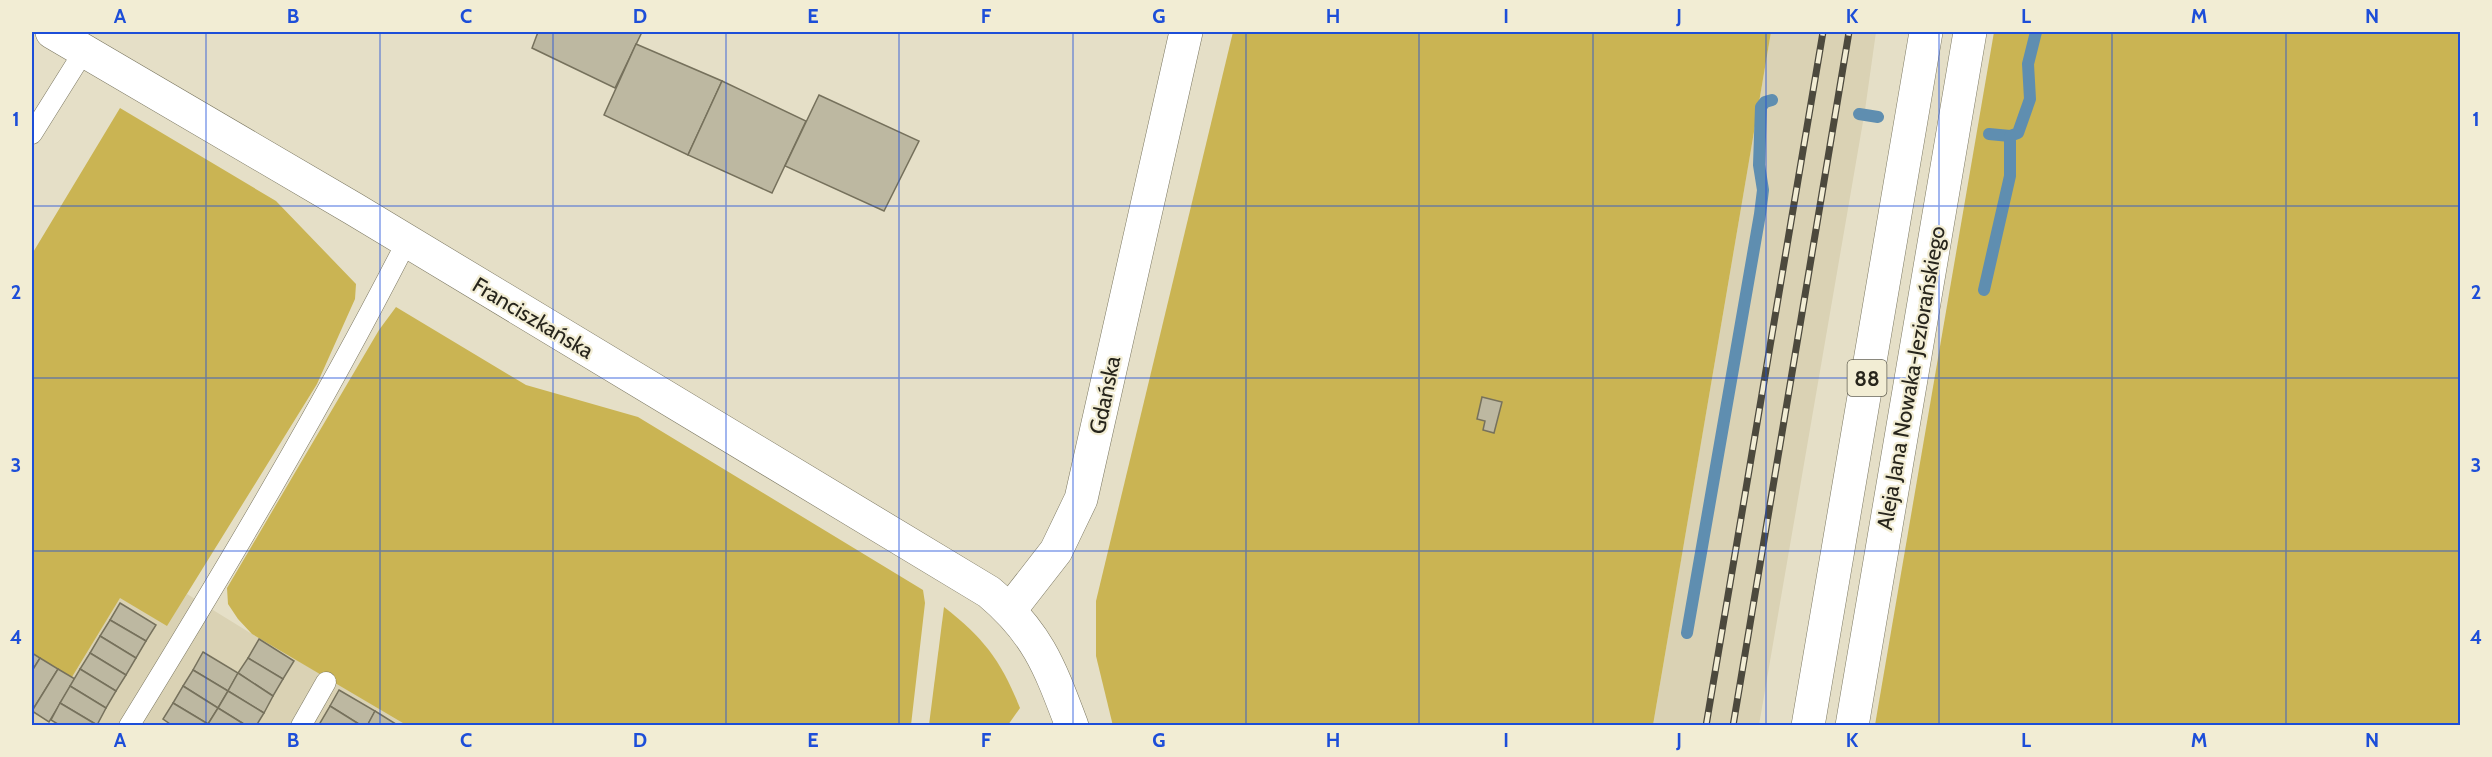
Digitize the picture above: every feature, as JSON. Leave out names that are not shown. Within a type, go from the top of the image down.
[{"type":"street","name":"Franciszkańska","points":[[52,32],[953,569],[1010,610]]},
{"type":"street","name":"Gdańska","points":[[1010,610],[1056,550],[1081,499],[1186,32]]},
{"type":"street","name":"Aleja Jana Nowaka-Jeziorańskiego","points":[[1808,726],[1926,32]]},
{"type":"street","name":"Aleja Jana Nowaka-Jeziorańskiego","points":[[1852,726],[1970,32]]},
{"type":"street","points":[[1010,610],[1042,651],[1072,726]]},
{"type":"lane","points":[[32,134],[84,51]]},
{"type":"lane","points":[[129,726],[204,605],[345,359],[407,242]]},
{"type":"lane","points":[[301,726],[326,682]]},
{"type":"shaded area","points":[[1233,32],[1771,32],[1653,725],[1113,726],[1096,656],[1096,601]]},
{"type":"shaded area","points":[[1771,32],[1876,32],[1865,110],[1759,725],[1653,725]]},
{"type":"shaded area","points":[[1994,32],[2460,32],[2460,725],[1875,725]]},
{"type":"shaded area","points":[[120,108],[276,201],[356,284],[355,299],[317,384],[167,626],[120,598],[69,682],[32,658],[32,254]]},
{"type":"shaded area","points":[[396,307],[526,385],[638,417],[923,590],[925,603],[911,725],[408,726],[252,634],[228,604],[227,588],[379,330]]},
{"type":"shaded area","points":[[187,594],[408,725],[32,725],[32,658],[69,682],[120,597],[167,625]]},
{"type":"shaded area","points":[[944,607],[981,640],[1006,677],[1020,708],[1008,725],[929,725]]},
{"type":"building","points":[[538,32],[642,32],[615,88],[532,48]]},
{"type":"building","points":[[636,44],[722,81],[688,155],[604,115]]},
{"type":"building","points":[[722,81],[806,121],[772,193],[688,155]]},
{"type":"building","points":[[819,95],[919,141],[884,211],[785,166]]},
{"type":"building","points":[[1482,397],[1502,402],[1494,433],[1483,430],[1485,421],[1477,419]]},
{"type":"building","points":[[120,603],[156,625],[146,641],[110,620]]},
{"type":"building","points":[[110,620],[146,641],[136,658],[100,636]]},
{"type":"building","points":[[100,636],[136,658],[126,675],[90,653]]},
{"type":"building","points":[[259,639],[294,661],[283,679],[248,658]]},
{"type":"building","points":[[203,652],[238,673],[228,691],[193,670]]},
{"type":"building","points":[[32,653],[40,658],[32,671]]},
{"type":"building","points":[[90,653],[126,675],[116,691],[80,669]]},
{"type":"building","points":[[40,658],[58,669],[32,711],[32,671]]},
{"type":"building","points":[[248,658],[283,679],[273,696],[238,673]]},
{"type":"building","points":[[58,669],[75,679],[49,722],[32,711]]},
{"type":"building","points":[[80,669],[116,691],[106,708],[70,686]]},
{"type":"building","points":[[193,670],[228,691],[218,708],[183,686]]},
{"type":"building","points":[[238,673],[273,696],[264,713],[228,691]]},
{"type":"building","points":[[70,686],[106,708],[97,725],[60,703]]},
{"type":"building","points":[[183,686],[218,708],[208,724],[173,703]]},
{"type":"building","points":[[339,690],[375,711],[367,726],[362,726],[330,706]]},
{"type":"building","points":[[228,691],[264,713],[256,726],[247,726],[218,708]]},
{"type":"building","points":[[60,703],[97,726],[61,726],[51,720]]},
{"type":"building","points":[[173,703],[208,726],[173,726],[163,719]]},
{"type":"building","points":[[330,706],[362,726],[324,726],[320,723]]},
{"type":"building","points":[[218,708],[247,726],[211,726],[208,724]]},
{"type":"building","points":[[375,711],[399,726],[367,726]]},
{"type":"waterway","points":[[1984,290],[2010,176],[2010,136],[2018,133],[2030,99],[2028,64],[2036,32]]},
{"type":"waterway","points":[[1687,633],[1760,214],[1763,190],[1759,165],[1761,107],[1765,102],[1772,100]]},
{"type":"waterway","points":[[1859,114],[1878,117]]},
{"type":"waterway","points":[[1989,134],[2010,136]]},
{"type":"railway","points":[[1706,726],[1823,32]]},
{"type":"railway","points":[[1733,726],[1849,32]]}]
